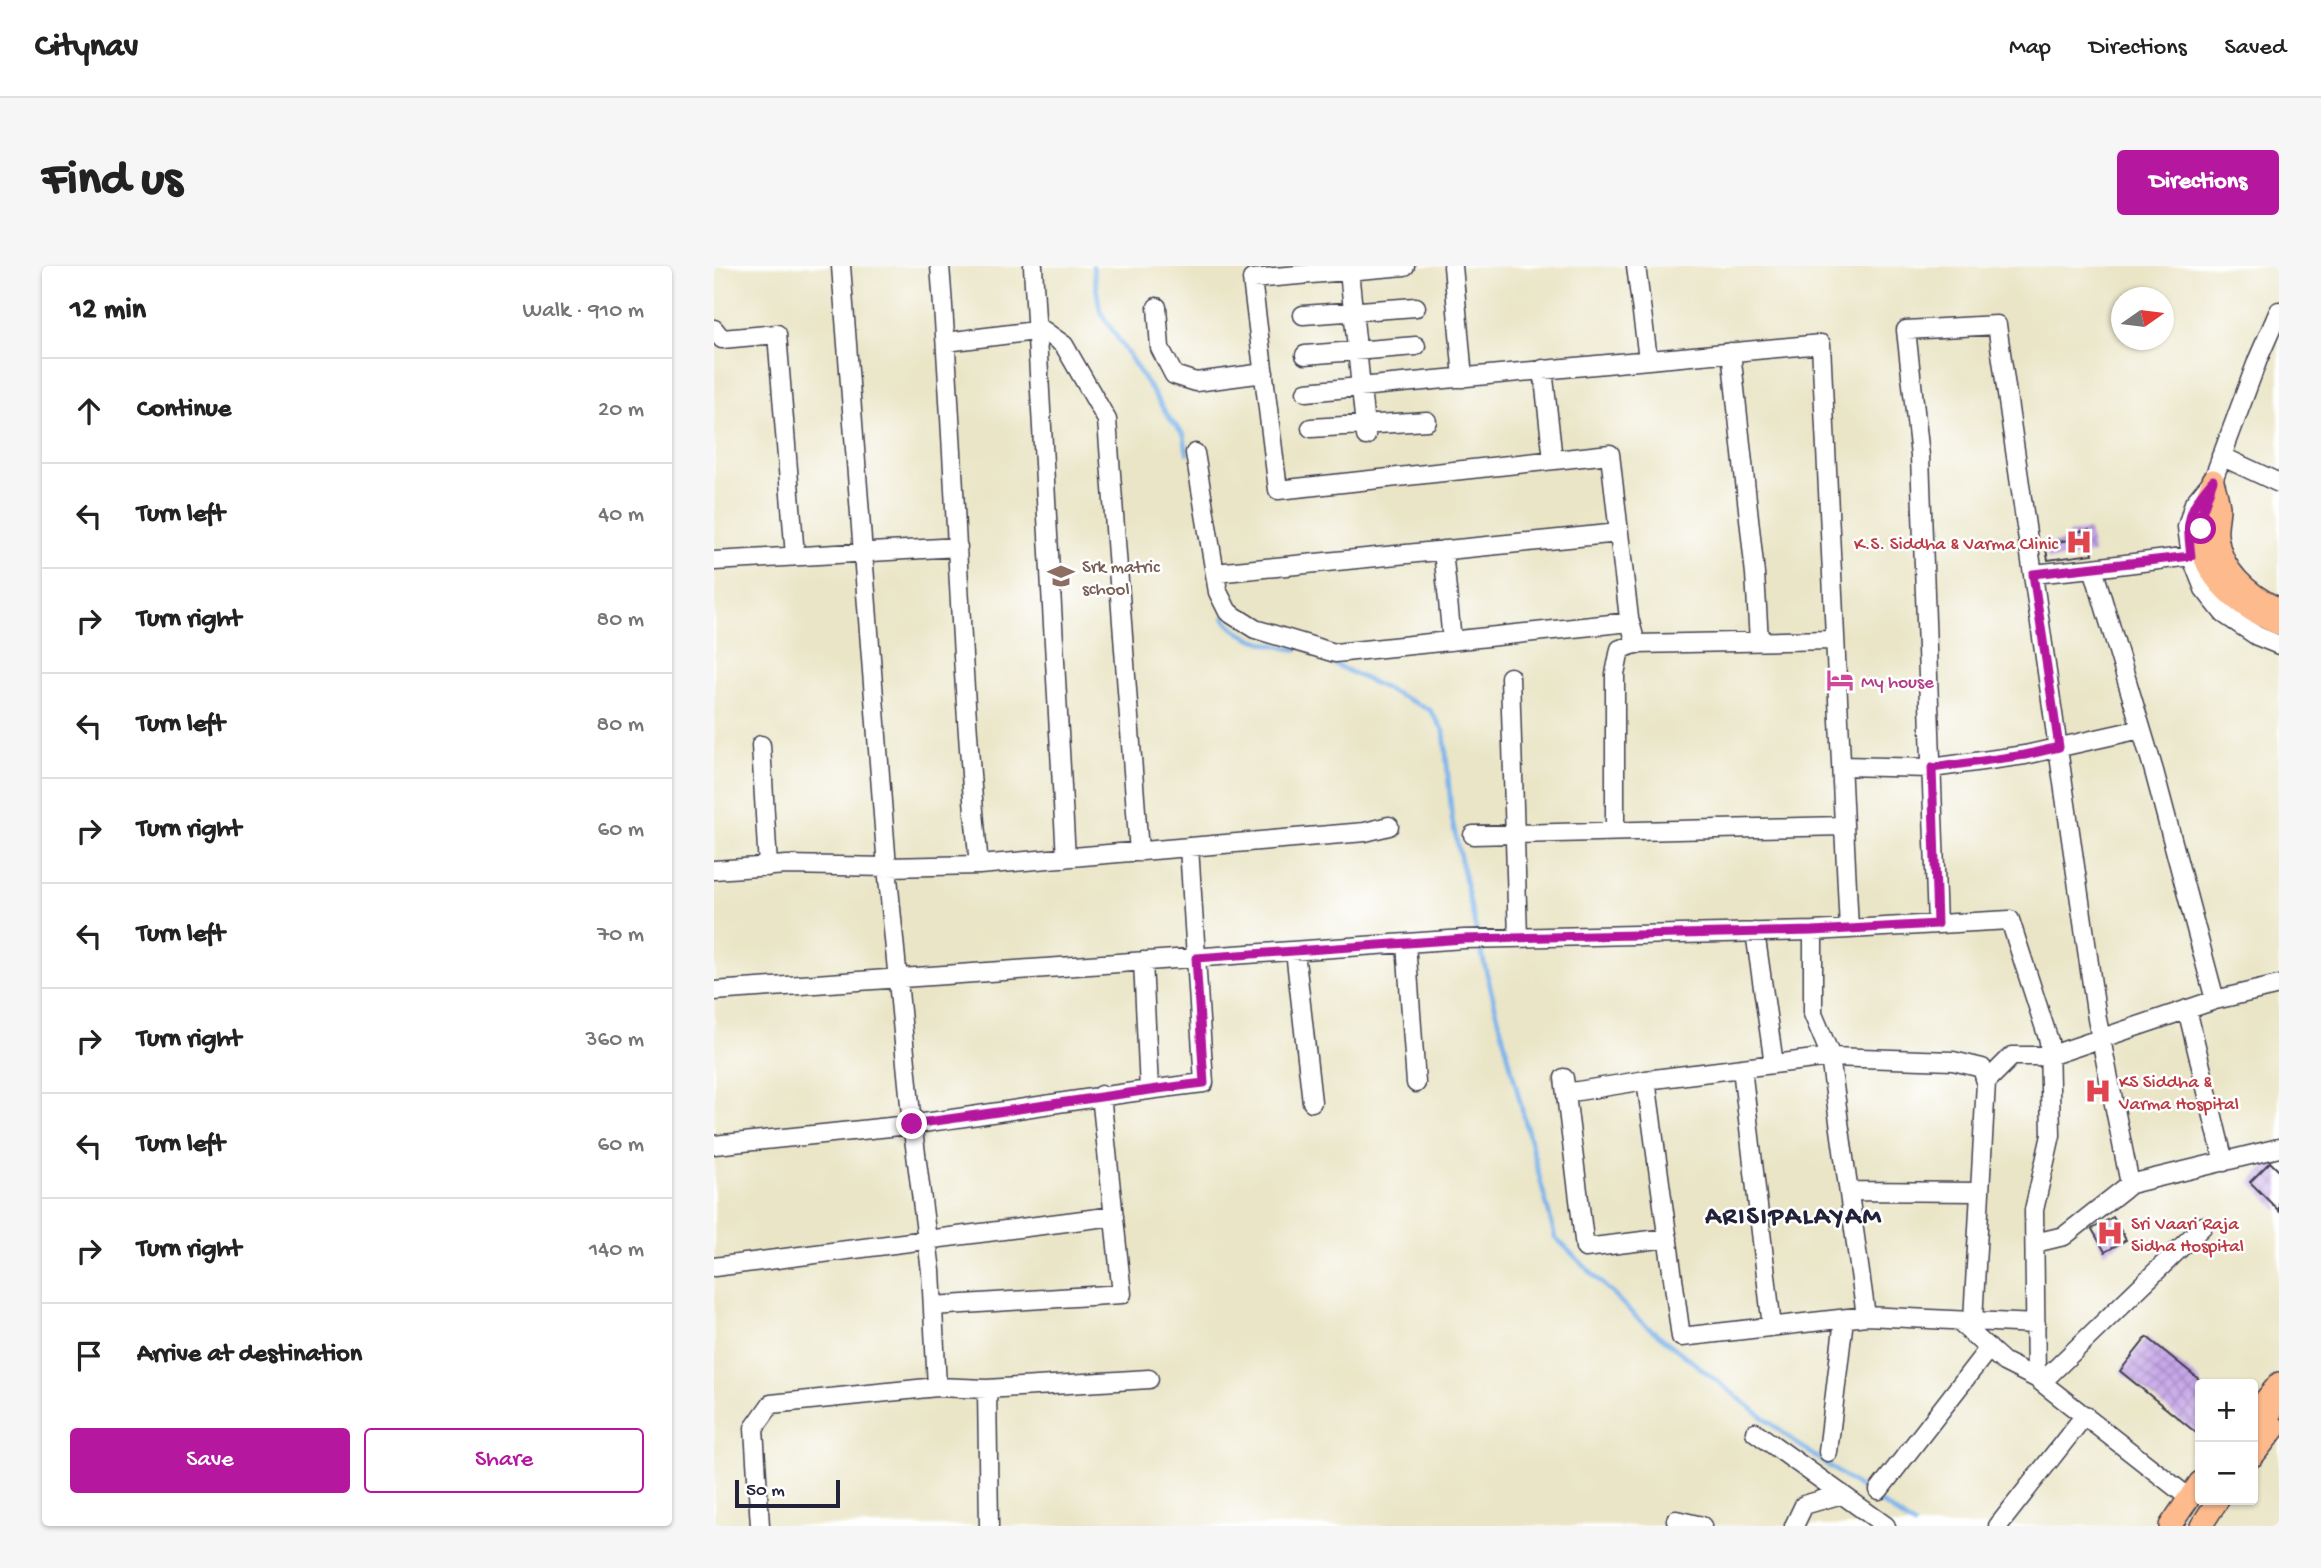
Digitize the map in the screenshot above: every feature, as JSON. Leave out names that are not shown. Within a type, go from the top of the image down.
[{"type":"main road","points":[[2213,480],[2219,504],[2210,519],[2203,544],[2213,572],[2238,603],[2279,624]]},
{"type":"main road","points":[[2210,519],[2220,547],[2237,580],[2260,600],[2279,609]]},
{"type":"main road","points":[[2258,1410],[2279,1383]]},
{"type":"main road","points":[[2258,1429],[2279,1402]]},
{"type":"main road","points":[[2258,1450],[2279,1424]]},
{"type":"main road","points":[[2170,1526],[2195,1495]]},
{"type":"main road","points":[[2186,1526],[2195,1499]]},
{"type":"main road","points":[[2201,1526],[2215,1505]]},
{"type":"street","points":[[841,266],[887,867],[912,1124],[927,1240],[937,1387]]},
{"type":"street","points":[[940,266],[968,759],[979,865]]},
{"type":"street","points":[[1033,266],[1066,858]]},
{"type":"street","points":[[1405,266],[1349,271],[1251,273],[1279,490],[1610,454],[1630,622],[1636,644]]},
{"type":"street","points":[[1453,266],[1463,378]]},
{"type":"street","points":[[1636,266],[1648,359]]},
{"type":"street","points":[[1349,271],[1366,430]]},
{"type":"street","points":[[1157,307],[1160,348],[1174,375],[1196,382],[1264,373]]},
{"type":"street","points":[[1303,315],[1416,307]]},
{"type":"street","points":[[2279,311],[2273,342],[2221,456],[2213,480],[2194,503],[2187,527],[2191,556],[2204,589],[2224,614],[2257,636],[2279,645]]},
{"type":"street","points":[[1937,924],[1920,456],[1906,330],[1997,324],[2101,1040],[2130,1184]]},
{"type":"street","points":[[714,330],[722,339],[777,334],[795,556]]},
{"type":"street","points":[[946,342],[1043,330],[1064,345],[1107,420],[1139,852]]},
{"type":"street","points":[[1306,392],[1821,344],[1849,929]]},
{"type":"street","points":[[1305,355],[1416,346]]},
{"type":"street","points":[[1731,352],[1755,574],[1759,641]]},
{"type":"street","points":[[1543,369],[1553,460]]},
{"type":"street","points":[[1311,428],[1366,430],[1427,421]]},
{"type":"street","points":[[1195,453],[1218,592],[1228,612],[1255,629],[1335,653],[1630,622]]},
{"type":"street","points":[[2221,456],[2279,483]]},
{"type":"street","points":[[1215,573],[1619,533]]},
{"type":"street","points":[[714,561],[958,547]]},
{"type":"street","points":[[1443,550],[1452,641]]},
{"type":"street","points":[[2033,574],[2191,556]]},
{"type":"street","points":[[2093,568],[2141,729],[2214,1000]]},
{"type":"street","points":[[1615,831],[1615,674],[1620,649],[1636,644],[1835,640]]},
{"type":"street","points":[[1510,677],[1518,938]]},
{"type":"street","points":[[1840,766],[1932,768],[2025,755],[2141,729]]},
{"type":"street","points":[[761,745],[768,867]]},
{"type":"street","points":[[714,870],[979,865],[1365,832],[1388,826]]},
{"type":"street","points":[[1473,835],[1844,826]]},
{"type":"street","points":[[714,1145],[912,1124],[1054,1105],[1101,1095],[1204,1083],[1189,847]]},
{"type":"street","points":[[714,991],[1478,939],[1813,931],[2010,920],[2049,1041],[2051,1135],[2034,1210],[2039,1380]]},
{"type":"street","points":[[1813,931],[1813,1014],[1830,1057],[1866,1317]]},
{"type":"street","points":[[1755,932],[1774,1064]]},
{"type":"street","points":[[1406,943],[1416,1083]]},
{"type":"street","points":[[1295,951],[1312,1102]]},
{"type":"street","points":[[1143,961],[1149,1090]]},
{"type":"street","points":[[1986,1082],[2012,1056],[2049,1056],[2214,1000],[2279,985]]},
{"type":"street","points":[[2187,1009],[2224,1162]]},
{"type":"street","points":[[1668,1238],[1585,1248],[1565,1086],[1646,1080],[1830,1057],[1953,1061],[1982,1068],[1986,1082],[1979,1192],[1966,1321],[2004,1362],[2039,1380],[2195,1492]]},
{"type":"street","points":[[1742,1068],[1772,1327]]},
{"type":"street","points":[[1646,1080],[1681,1337],[1866,1317],[2036,1324]]},
{"type":"street","points":[[933,1306],[1122,1294],[1101,1095]]},
{"type":"street","points":[[2035,1243],[2064,1236],[2130,1184],[2279,1148]]},
{"type":"street","points":[[1849,1191],[1979,1192]]},
{"type":"street","points":[[714,1267],[1114,1216]]},
{"type":"street","points":[[2039,1380],[2203,1226]]},
{"type":"street","points":[[1828,1452],[1844,1319]]},
{"type":"street","points":[[1879,1490],[1989,1348]]},
{"type":"street","points":[[760,1526],[754,1428],[771,1404],[937,1387],[987,1389],[1149,1380]]},
{"type":"street","points":[[981,1526],[989,1526],[987,1389]]},
{"type":"street","points":[[1998,1526],[2085,1415]]},
{"type":"street","points":[[1755,1432],[1886,1526]]},
{"type":"street","points":[[1794,1526],[1804,1505],[1842,1494]]},
{"type":"street","points":[[1676,1520],[1702,1526]]},
{"type":"building","points":[[2089,530],[2093,554],[2048,560],[2045,544],[2069,540],[2068,533]]},
{"type":"building","points":[[2270,1162],[2279,1171],[2279,1211],[2250,1182]]},
{"type":"building","points":[[2113,1217],[2126,1240],[2105,1252],[2092,1229]]},
{"type":"building","points":[[2147,1337],[2199,1379],[2195,1379],[2195,1432],[2120,1371]]},
{"type":"waterway","points":[[1093,266],[1100,311],[1170,419],[1184,435],[1187,453]]},
{"type":"waterway","points":[[1224,617],[1230,625],[1246,636],[1297,650]]},
{"type":"waterway","points":[[1319,657],[1430,710],[1444,731],[1452,819],[1477,935]]},
{"type":"waterway","points":[[1479,943],[1555,1237],[1638,1319],[1796,1443],[1914,1526]]},
{"type":"place","name":"K.S. Siddha & Varma Clinic","points":[[2079,542]]},
{"type":"place","name":"Srk matric school","points":[[1061,576]]},
{"type":"place","name":"My house","points":[[1840,680]]},
{"type":"place","name":"KS Siddha & Varma Hospital","points":[[2098,1091]]},
{"type":"place","name":"Sri Vaari Raja Sidha Hospital","points":[[2110,1233]]},
{"type":"district","name":"ARISIPALAYAM","points":[[1794,1214]]},
{"type":"route","points":[[912,1124],[1054,1105],[1101,1095],[1204,1083],[1196,958],[1464,939],[1813,931],[1937,924],[1932,768],[2025,755],[2059,747],[2033,574],[2191,556],[2187,527],[2194,503],[2213,480],[2201,516],[2201,529]]}]
